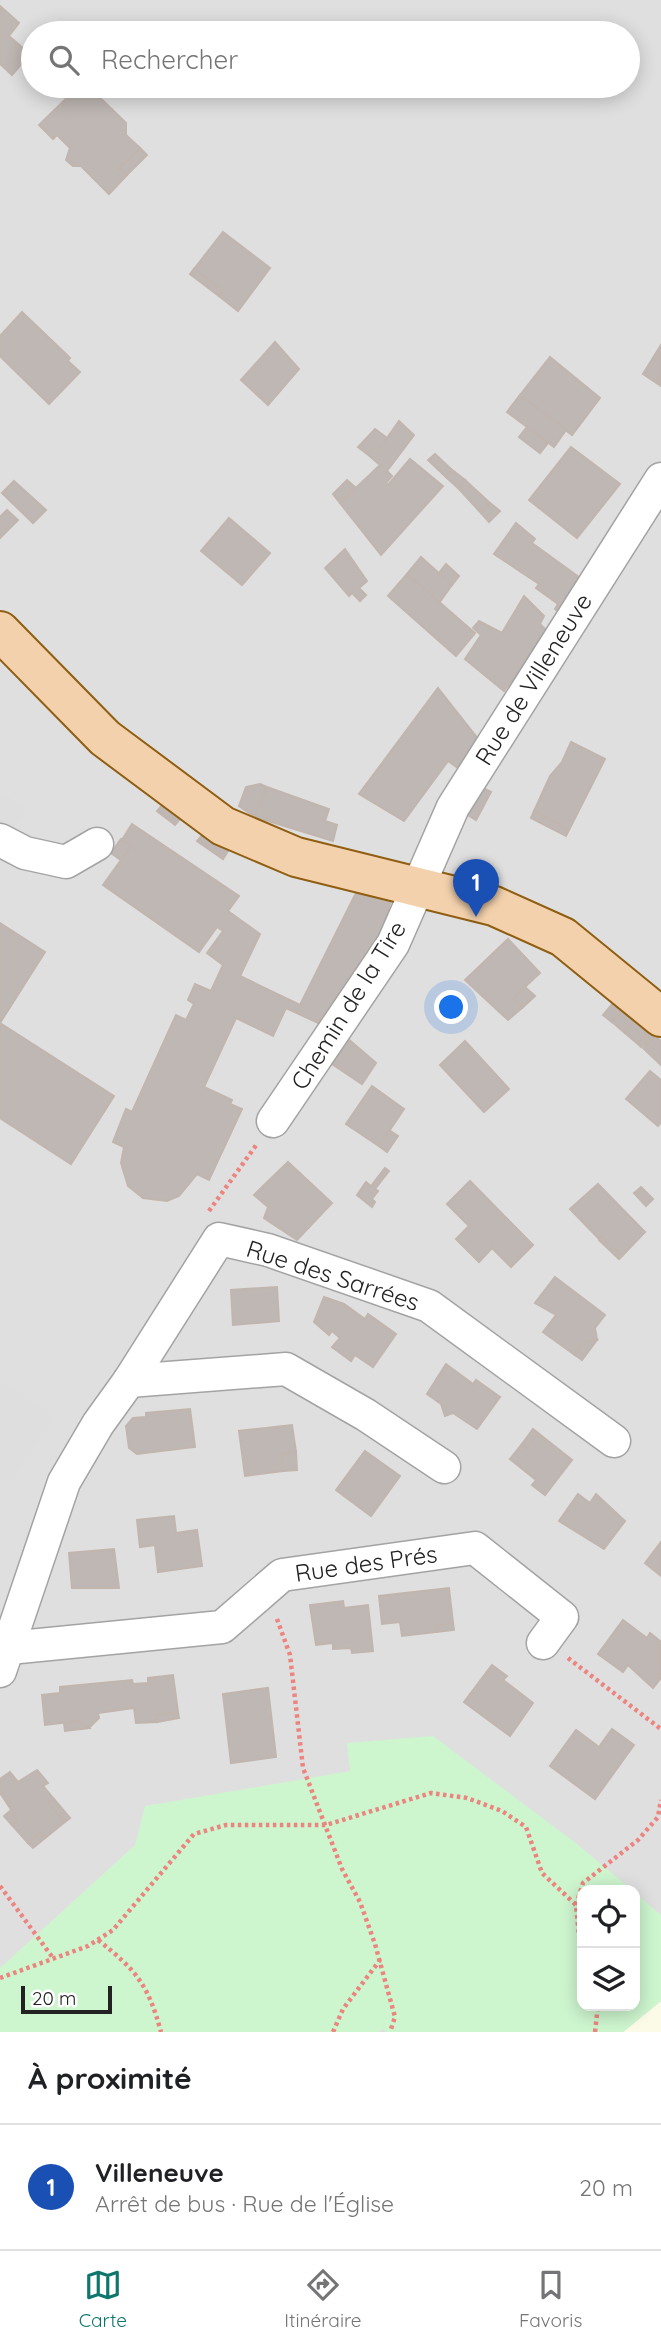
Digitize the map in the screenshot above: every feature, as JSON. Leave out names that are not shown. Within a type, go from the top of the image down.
[{"type":"main road","points":[[0,631],[105,738],[223,826],[296,857],[494,906],[563,937],[661,1017]]},
{"type":"street","name":"Rue de Villeneuve","points":[[418,886],[453,807],[661,479]]},
{"type":"street","points":[[0,840],[25,853],[66,862],[97,844]]},
{"type":"street","name":"Chemin de la Tire","points":[[273,1121],[393,944],[418,886]]},
{"type":"street","name":"Rue des Sarrées","points":[[4,1660],[64,1482],[98,1424],[129,1381],[219,1239],[268,1250],[429,1306],[614,1441]]},
{"type":"street","points":[[129,1381],[285,1369],[366,1415],[444,1467]]},
{"type":"street","name":"Rue des Prés","points":[[4,1660],[222,1627],[282,1575],[475,1548],[562,1617],[543,1643]]},
{"type":"path","points":[[266,1589],[290,1655],[303,1768],[342,1869],[360,1902],[380,1959],[395,2017],[390,2032]]},
{"type":"path","points":[[543,1643],[578,1665],[661,1729]]},
{"type":"path","points":[[0,1978],[98,1940],[113,1930],[137,1897],[194,1834],[226,1825],[326,1825],[431,1793],[467,1797],[502,1811],[526,1827],[542,1872],[576,1905]]},
{"type":"path","points":[[580,1948],[576,1905],[583,1883],[638,1840],[658,1817],[661,1800]]},
{"type":"path","points":[[0,1886],[53,1958]]},
{"type":"path","points":[[98,1940],[126,1962],[141,1979],[161,2032]]},
{"type":"path","points":[[333,2032],[343,2009],[380,1959]]},
{"type":"path","points":[[596,2032],[598,2011]]},
{"type":"shaded area","points":[[0,0],[661,0],[661,2032],[0,2032]]},
{"type":"shaded area","points":[[0,793],[26,807],[14,829],[0,822]]},
{"type":"shaded area","points":[[0,1380],[54,1416],[10,1481],[0,1475]]},
{"type":"shaded area","points":[[661,2001],[661,2032],[623,2032]]},
{"type":"green space","points":[[433,1736],[577,1844],[626,1885],[577,1885],[577,2011],[640,2011],[640,1897],[661,1915],[661,2001],[623,2032],[386,2032],[383,2029],[379,2032],[0,2032],[0,1968],[135,1845],[145,1806],[350,1771],[347,1743]]},
{"type":"building","points":[[0,6],[19,23],[9,36],[21,46],[21,64],[12,75],[0,64]]},
{"type":"building","points":[[67,98],[100,98],[126,123],[126,135],[140,148],[119,168],[127,175],[109,194],[81,166],[73,166],[66,160],[70,148],[57,135],[53,139],[39,125]]},
{"type":"building","points":[[140,148],[147,155],[127,175],[119,168]]},
{"type":"building","points":[[223,232],[270,268],[238,311],[219,296],[223,291],[194,269]]},
{"type":"building","points":[[194,269],[223,291],[219,296],[190,274]]},
{"type":"building","points":[[22,312],[70,358],[68,361],[80,372],[49,404],[0,356],[0,336]]},
{"type":"building","points":[[275,342],[299,369],[268,405],[241,380]]},
{"type":"building","points":[[661,345],[661,386],[643,374]]},
{"type":"building","points":[[550,357],[600,398],[572,435],[520,395]]},
{"type":"building","points":[[520,395],[566,430],[554,447],[507,412]]},
{"type":"building","points":[[399,421],[414,435],[387,471],[392,476],[386,483],[388,485],[410,459],[443,486],[381,555],[340,503],[380,465],[366,453],[382,445]]},
{"type":"building","points":[[527,427],[548,443],[540,453],[519,437]]},
{"type":"building","points":[[375,429],[387,438],[382,445],[366,453],[358,447]]},
{"type":"building","points":[[571,447],[620,484],[577,538],[529,500]]},
{"type":"building","points":[[435,454],[451,469],[447,478],[428,460]]},
{"type":"building","points":[[451,469],[465,480],[458,488],[447,478]]},
{"type":"building","points":[[347,480],[355,487],[340,503],[333,494]]},
{"type":"building","points":[[465,480],[490,503],[481,513],[458,488]]},
{"type":"building","points":[[14,481],[46,510],[33,523],[2,493]]},
{"type":"building","points":[[490,503],[500,511],[489,522],[481,513]]},
{"type":"building","points":[[7,510],[18,520],[0,538],[0,517]]},
{"type":"building","points":[[229,518],[270,553],[242,585],[201,551]]},
{"type":"building","points":[[516,523],[535,539],[532,543],[587,583],[565,617],[555,609],[558,604],[536,588],[539,584],[494,554]]},
{"type":"building","points":[[345,549],[367,581],[359,588],[366,595],[360,601],[352,593],[349,596],[325,568]]},
{"type":"building","points":[[421,557],[452,585],[439,603],[407,574]]},
{"type":"building","points":[[446,564],[459,576],[452,585],[439,573]]},
{"type":"building","points":[[407,574],[475,633],[456,656],[388,596]]},
{"type":"building","points":[[524,596],[544,616],[540,624],[547,631],[504,691],[465,659],[481,635],[473,628],[479,621],[502,633]]},
{"type":"building","points":[[438,688],[479,740],[461,770],[448,761],[404,821],[359,794]]},
{"type":"building","points":[[571,742],[605,759],[569,830],[534,811],[550,776],[562,762]]},
{"type":"building","points":[[260,784],[267,787],[255,817],[239,806],[246,787]]},
{"type":"building","points":[[267,787],[329,809],[325,821],[337,825],[333,841],[255,817]]},
{"type":"building","points":[[481,787],[491,792],[476,820],[466,814]]},
{"type":"building","points":[[163,804],[181,818],[175,825],[157,811]]},
{"type":"building","points":[[534,811],[569,830],[566,836],[531,818]]},
{"type":"building","points":[[132,824],[239,896],[228,911],[260,934],[240,976],[300,1005],[360,885],[393,893],[382,931],[333,1020],[322,1015],[318,1023],[286,1008],[273,1036],[236,1018],[204,1087],[232,1100],[230,1104],[242,1109],[209,1180],[197,1174],[179,1196],[167,1201],[143,1198],[128,1186],[121,1163],[124,1147],[113,1142],[126,1109],[132,1112],[176,1015],[186,1020],[194,1004],[188,1000],[195,984],[211,991],[223,965],[207,953],[223,931],[217,927],[199,952],[103,885],[131,846],[122,840]]},
{"type":"building","points":[[203,834],[228,851],[223,859],[197,841]]},
{"type":"building","points":[[121,839],[131,846],[121,860],[111,853]]},
{"type":"building","points":[[0,923],[45,952],[0,1023]]},
{"type":"building","points":[[508,939],[540,973],[513,998],[522,1008],[508,1020],[465,980]]},
{"type":"building","points":[[525,987],[535,996],[522,1008],[513,998]]},
{"type":"building","points":[[614,1002],[623,1009],[612,1022],[603,1015]]},
{"type":"building","points":[[623,1009],[635,1020],[625,1033],[612,1022]]},
{"type":"building","points":[[635,1020],[648,1030],[638,1044],[625,1033]]},
{"type":"building","points":[[0,1023],[114,1096],[71,1164],[0,1118]]},
{"type":"building","points":[[648,1030],[654,1035],[641,1047],[638,1044]]},
{"type":"building","points":[[655,1036],[661,1041],[661,1065],[643,1048]]},
{"type":"building","points":[[347,1038],[376,1063],[362,1084],[329,1062]]},
{"type":"building","points":[[465,1041],[509,1089],[484,1112],[440,1065]]},
{"type":"building","points":[[650,1071],[661,1080],[661,1122],[658,1126],[626,1099]]},
{"type":"building","points":[[372,1086],[404,1109],[379,1146],[346,1124]]},
{"type":"building","points":[[389,1130],[398,1136],[387,1152],[379,1146]]},
{"type":"building","points":[[288,1162],[332,1203],[297,1240],[264,1218],[268,1207],[254,1195]]},
{"type":"building","points":[[385,1168],[389,1171],[375,1189],[378,1191],[372,1199],[375,1202],[372,1207],[357,1195],[366,1182],[371,1186]]},
{"type":"building","points":[[470,1181],[533,1245],[511,1267],[492,1248],[479,1262],[456,1239],[469,1226],[447,1204]]},
{"type":"building","points":[[598,1184],[645,1232],[622,1256],[602,1237],[599,1239],[570,1209]]},
{"type":"building","points":[[641,1187],[653,1199],[646,1206],[634,1193]]},
{"type":"building","points":[[602,1237],[622,1256],[619,1259],[599,1240]]},
{"type":"building","points":[[555,1277],[605,1315],[595,1328],[597,1340],[584,1342],[575,1355],[543,1332],[556,1315],[535,1303]]},
{"type":"building","points":[[277,1287],[279,1321],[233,1325],[231,1290]]},
{"type":"building","points":[[324,1297],[344,1304],[365,1319],[368,1314],[396,1334],[373,1367],[355,1355],[351,1361],[332,1347],[340,1338],[332,1331],[329,1335],[314,1322]]},
{"type":"building","points":[[597,1340],[582,1360],[575,1355],[584,1342]]},
{"type":"building","points":[[446,1364],[473,1384],[476,1380],[500,1397],[477,1429],[453,1413],[445,1416],[441,1404],[427,1394]]},
{"type":"building","points":[[190,1409],[195,1447],[137,1454],[129,1448],[126,1426],[133,1418],[146,1417],[146,1413]]},
{"type":"building","points":[[292,1425],[296,1452],[282,1454],[284,1471],[245,1476],[239,1431]]},
{"type":"building","points":[[533,1429],[538,1433],[527,1448],[522,1444]]},
{"type":"building","points":[[538,1433],[572,1460],[545,1495],[532,1485],[536,1480],[510,1459],[522,1444],[527,1448]]},
{"type":"building","points":[[365,1451],[400,1476],[371,1516],[336,1490]]},
{"type":"building","points":[[296,1452],[297,1470],[284,1471],[282,1454]]},
{"type":"building","points":[[578,1494],[590,1503],[596,1494],[625,1521],[604,1549],[559,1521]]},
{"type":"building","points":[[174,1516],[176,1533],[197,1530],[202,1566],[158,1572],[155,1545],[140,1547],[137,1520]]},
{"type":"building","points":[[661,1542],[661,1576],[645,1563]]},
{"type":"building","points":[[114,1549],[119,1588],[72,1588],[69,1553]]},
{"type":"building","points":[[449,1588],[453,1623],[436,1626],[437,1632],[402,1636],[400,1622],[382,1624],[379,1596]]},
{"type":"building","points":[[343,1601],[344,1608],[368,1605],[373,1651],[352,1653],[351,1648],[333,1649],[333,1643],[316,1645],[310,1605]]},
{"type":"building","points":[[623,1620],[647,1638],[650,1633],[660,1641],[661,1678],[653,1688],[628,1665],[623,1672],[598,1654]]},
{"type":"building","points":[[453,1623],[454,1630],[437,1632],[436,1626]]},
{"type":"building","points":[[492,1665],[507,1676],[503,1680],[533,1703],[510,1736],[464,1702]]},
{"type":"building","points":[[173,1675],[178,1712],[156,1715],[157,1722],[136,1723],[134,1708],[98,1713],[99,1718],[89,1728],[78,1721],[45,1725],[42,1695],[60,1693],[60,1687],[132,1680],[133,1684],[148,1683],[148,1678]]},
{"type":"building","points":[[268,1688],[276,1757],[231,1763],[223,1694]]},
{"type":"building","points":[[178,1712],[179,1718],[157,1722],[156,1715]]},
{"type":"building","points":[[78,1721],[89,1728],[65,1731],[64,1723]]},
{"type":"building","points":[[612,1729],[634,1745],[595,1799],[550,1766],[576,1730],[599,1747]]},
{"type":"building","points":[[37,1770],[48,1783],[43,1786],[54,1799],[48,1803],[65,1822],[45,1838],[40,1832],[28,1843],[12,1825],[18,1820],[0,1793],[0,1779],[10,1772],[18,1782]]},
{"type":"building","points":[[54,1799],[70,1818],[65,1822],[48,1803]]},
{"type":"building","points":[[10,1811],[18,1820],[12,1825],[4,1816]]},
{"type":"building","points":[[40,1832],[45,1838],[33,1848],[28,1843]]},
{"type":"place","name":"Villeneuve","points":[[476,917]]}]
